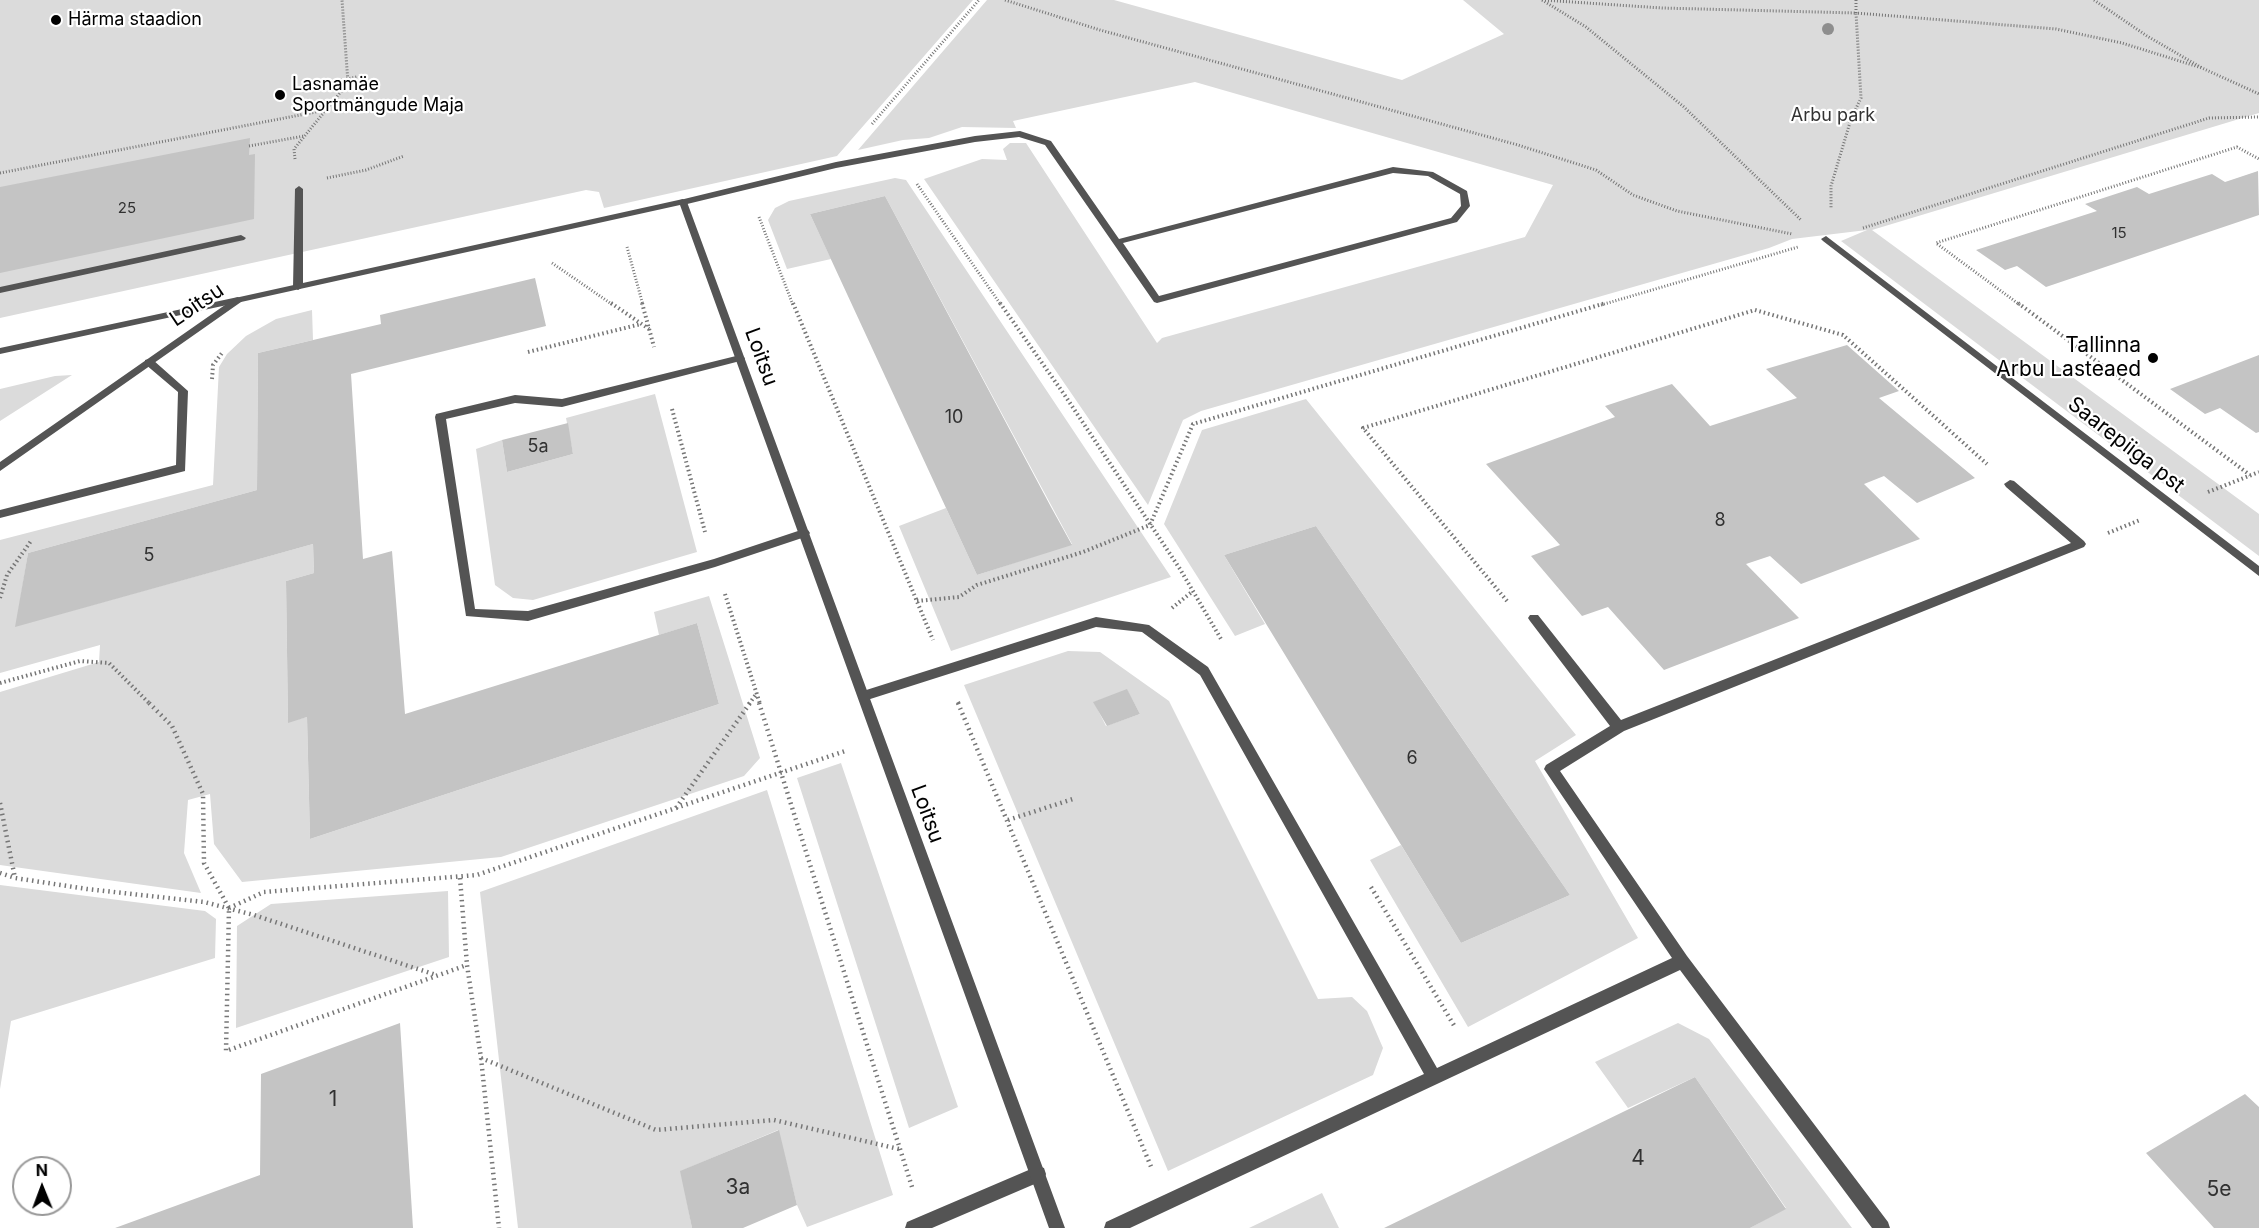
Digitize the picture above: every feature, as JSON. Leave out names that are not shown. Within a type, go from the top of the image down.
[{"type":"street","points":[[683,202],[836,165],[975,139],[1020,134],[1048,143],[1157,300],[1454,220],[1466,206],[1464,192],[1430,174],[1394,170],[1117,242]]},
{"type":"street","points":[[298,187],[298,286]]},
{"type":"street","name":"Loitsu","points":[[0,467],[238,300],[683,202],[1057,1228]]},
{"type":"street","points":[[0,290],[241,238]]},
{"type":"street","name":"Saarepiiga pst","points":[[1826,239],[2259,572]]},
{"type":"street","points":[[0,351],[238,300]]},
{"type":"street","points":[[740,358],[562,402],[514,399],[440,417],[470,613],[528,616],[715,563],[804,534]]},
{"type":"street","points":[[0,514],[181,468],[183,391],[150,362]]},
{"type":"street","points":[[1882,1228],[1682,961],[1551,769],[1619,727],[2079,544],[2010,484]]},
{"type":"street","points":[[1534,618],[1619,727]]},
{"type":"street","points":[[864,696],[1096,622],[1145,628],[1204,671],[1434,1077]]},
{"type":"street","points":[[1112,1228],[1682,961]]},
{"type":"street","points":[[913,1228],[1038,1174]]},
{"type":"path","points":[[342,0],[348,82],[294,149],[298,187],[366,170],[404,156]]},
{"type":"path","points":[[836,165],[979,0]]},
{"type":"path","points":[[1005,0],[1100,30],[1518,145],[1596,171],[1633,195],[1677,211],[1751,227],[1826,239]]},
{"type":"path","points":[[1542,0],[1586,27],[1684,107],[1801,220],[1826,239]]},
{"type":"path","points":[[1542,0],[1662,8],[1856,14],[2056,29],[2121,43],[2202,68]]},
{"type":"path","points":[[1826,239],[1832,210],[1831,186],[1851,118],[1861,98],[1856,0]]},
{"type":"path","points":[[2094,0],[2147,36],[2202,68],[2259,94]]},
{"type":"path","points":[[320,84],[362,76]]},
{"type":"path","points":[[0,173],[326,110]]},
{"type":"path","points":[[917,602],[959,597],[977,585],[1083,552],[1150,525],[1193,424],[1826,239],[2210,118],[2259,117]]},
{"type":"path","points":[[249,146],[305,136]]},
{"type":"path","points":[[2250,475],[1936,243],[2237,147],[2259,159]]},
{"type":"path","points":[[917,183],[1059,388],[1180,569]]},
{"type":"path","points":[[758,215],[811,350],[1166,1203]]},
{"type":"path","points":[[548,261],[649,329]]},
{"type":"path","points":[[1534,618],[1509,603],[1363,428],[1755,310],[1843,335],[2010,484]]},
{"type":"path","points":[[528,352],[642,324]]},
{"type":"path","points":[[0,598],[7,575],[35,534]]},
{"type":"path","points":[[0,683],[80,661],[109,663],[172,726],[203,794],[204,863],[229,908],[226,1051],[467,964]]},
{"type":"path","points":[[676,809],[757,693]]},
{"type":"path","points":[[229,908],[264,892],[477,875],[879,739]]},
{"type":"path","points":[[1008,820],[1073,799]]},
{"type":"path","points":[[0,803],[15,878]]},
{"type":"path","points":[[0,873],[15,878],[204,902],[229,908],[437,976]]},
{"type":"path","points":[[460,878],[467,964],[481,1058],[499,1228]]},
{"type":"path","points":[[481,1058],[656,1130],[774,1120],[900,1149]]},
{"type":"green space","name":"Lasnamäe Sportmängude Maja","points":[[0,0],[973,0],[837,156],[604,208],[599,192],[586,190],[0,318]]},
{"type":"green space","name":"Arbu park","points":[[987,0],[1114,0],[1402,80],[1504,34],[1463,0],[2259,0],[2259,113],[1872,230],[2259,514],[2259,556],[1841,241],[1867,230],[1792,239],[1769,248],[1201,411],[1183,420],[1148,505],[924,179],[982,159],[1007,160],[1003,149],[1010,143],[1026,143],[1157,343],[1162,338],[1525,237],[1553,185],[1195,82],[1013,121],[1016,128],[962,127],[929,138],[903,140],[858,150]]},
{"type":"green space","points":[[895,178],[906,180],[1171,577],[951,651],[899,526],[946,508],[977,575],[1072,544],[885,196],[810,214],[831,259],[787,269],[768,220],[775,208],[789,201]]},
{"type":"green space","points":[[312,310],[313,340],[258,353],[257,490],[28,553],[16,626],[313,544],[314,573],[286,581],[288,722],[307,717],[310,839],[719,704],[697,623],[659,635],[654,612],[709,596],[760,758],[744,776],[501,857],[242,882],[214,844],[210,794],[188,800],[184,853],[201,893],[0,865],[0,692],[99,662],[100,645],[0,673],[0,540],[213,485],[219,367],[227,354],[246,336],[276,319]]},
{"type":"green space","points":[[72,375],[0,421],[0,389],[55,376]]},
{"type":"green space","points":[[655,394],[697,552],[533,600],[513,598],[495,585],[476,449],[502,440],[507,472],[573,454],[566,418]]},
{"type":"green space","points":[[1306,399],[1576,735],[1535,761],[1638,938],[1468,1027],[1370,860],[1401,845],[1461,943],[1570,895],[1316,526],[1224,555],[1265,624],[1235,636],[1164,524],[1202,430]]},
{"type":"green space","points":[[1068,651],[1100,652],[1169,701],[1318,999],[1352,997],[1367,1011],[1383,1048],[1373,1075],[1168,1171],[964,685]],"holes":[[[1127,690],[1140,714],[1106,726],[1094,702]]]},
{"type":"green space","points":[[841,763],[958,1107],[909,1128],[797,778]]},
{"type":"green space","points":[[767,790],[893,1195],[807,1227],[797,1205],[778,1130],[681,1171],[692,1228],[518,1228],[480,892]]},
{"type":"green space","points":[[0,885],[205,911],[216,919],[215,958],[11,1021],[0,1089]]},
{"type":"green space","points":[[448,891],[449,957],[236,1028],[237,926],[271,904]]},
{"type":"green space","points":[[1678,1023],[1709,1039],[1852,1228],[1750,1228],[1786,1208],[1695,1077],[1628,1108],[1595,1062]]},
{"type":"green space","points":[[1322,1193],[1339,1228],[1249,1228]]},
{"type":"building","points":[[250,138],[249,155],[255,154],[254,219],[0,273],[0,187]]},
{"type":"building","points":[[2258,171],[2259,215],[2046,287],[2017,266],[2005,270],[1976,250],[2097,211],[2085,204],[2137,187],[2149,194],[2212,174],[2225,182]]},
{"type":"building","points":[[885,196],[1072,545],[977,575],[810,214]]},
{"type":"building","points":[[535,278],[546,326],[351,374],[363,559],[392,551],[405,714],[697,623],[719,704],[310,839],[307,717],[288,723],[286,581],[314,573],[313,544],[15,627],[28,553],[257,490],[258,353],[381,324],[380,315]]},
{"type":"building","points":[[1847,345],[1899,391],[1879,398],[1975,478],[1917,503],[1884,476],[1864,484],[1920,539],[1801,584],[1770,556],[1746,564],[1799,618],[1664,670],[1608,607],[1582,616],[1531,556],[1560,545],[1486,464],[1615,417],[1605,406],[1672,384],[1710,426],[1797,398],[1766,369]]},
{"type":"building","points":[[2259,355],[2259,432],[2256,433],[2220,408],[2205,414],[2170,389]]},
{"type":"building","points":[[568,423],[573,454],[507,472],[502,440]]},
{"type":"building","points":[[1316,526],[1570,895],[1461,943],[1224,555]]},
{"type":"building","points":[[1127,689],[1140,714],[1107,726],[1093,702]]},
{"type":"building","points":[[400,1023],[413,1228],[115,1228],[260,1175],[261,1074]]},
{"type":"building","points":[[1695,1077],[1786,1209],[1750,1228],[1384,1228]]},
{"type":"building","points":[[2245,1094],[2259,1107],[2259,1228],[2214,1228],[2146,1153]]},
{"type":"building","points":[[779,1130],[797,1205],[743,1228],[692,1228],[680,1171]]},
{"type":"place","name":"Härma staadion","points":[[56,20]]},
{"type":"place","name":"Lasnamäe Sportmängude Maja","points":[[280,95]]},
{"type":"place","name":"Tallinna Arbu Lasteaed","points":[[2153,358]]}]
